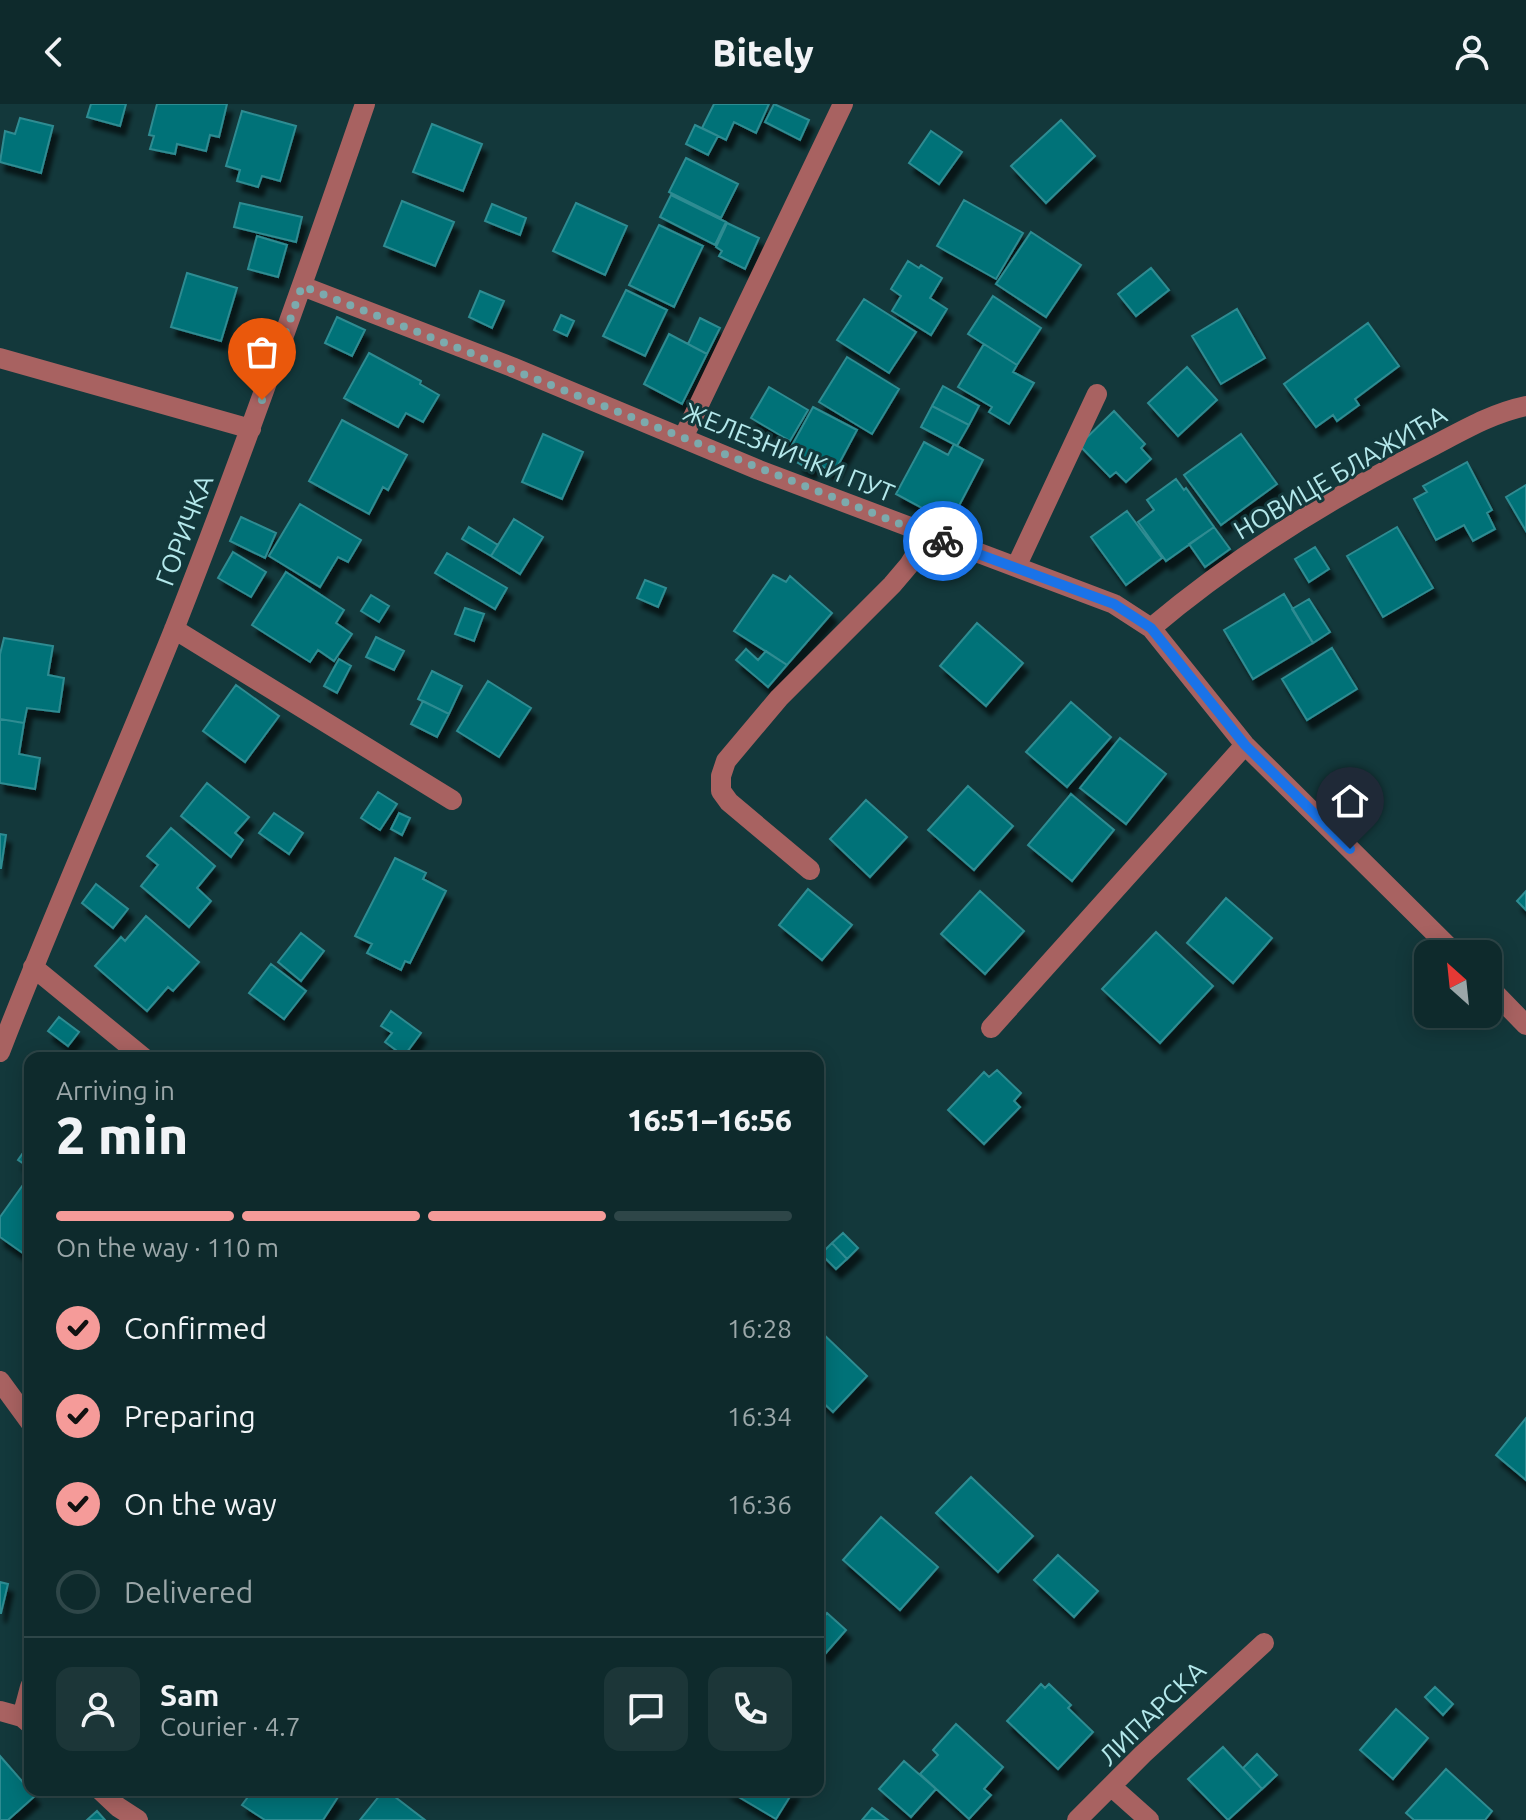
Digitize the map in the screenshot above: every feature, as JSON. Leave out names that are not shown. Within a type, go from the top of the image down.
[{"type":"street","name":"ГОРИЧКА","points":[[0,1052],[174,629],[251,429],[365,104]]},
{"type":"street","points":[[683,438],[843,104]]},
{"type":"street","name":"ЖЕЛЕЗНИЧКИ ПУТ","points":[[302,286],[927,536],[1114,604],[1151,628],[1245,745],[1442,940]]},
{"type":"street","points":[[0,358],[251,429]]},
{"type":"street","points":[[1016,567],[1097,394]]},
{"type":"street","name":"НОВИЦЕ БЛАЖИЋА","points":[[1151,628],[1273,535],[1406,460],[1504,411],[1526,406]]},
{"type":"street","points":[[810,870],[729,802],[721,791],[721,776],[726,761],[779,698],[892,585],[927,536]]},
{"type":"street","points":[[174,629],[452,800]]},
{"type":"street","points":[[991,1028],[1245,745]]},
{"type":"street","points":[[33,967],[137,1052]]},
{"type":"street","points":[[1502,1000],[1526,1025]]},
{"type":"street","points":[[0,1381],[24,1414]]},
{"type":"street","name":"ЛИПАРСКА","points":[[1077,1820],[1143,1754],[1264,1643]]},
{"type":"street","points":[[0,1711],[24,1720]]},
{"type":"street","points":[[1112,1787],[1149,1820]]},
{"type":"street","points":[[108,1796],[138,1820]]},
{"type":"building","points":[[91,104],[126,104],[120,126],[87,117]]},
{"type":"building","points":[[157,104],[227,104],[219,137],[210,135],[206,151],[177,144],[175,154],[150,149],[154,136],[149,135]]},
{"type":"building","points":[[714,104],[769,104],[756,133],[734,122],[726,140],[702,128]]},
{"type":"building","points":[[774,104],[809,120],[800,140],[765,122]]},
{"type":"building","points":[[242,111],[296,126],[280,181],[262,176],[258,187],[237,181],[240,170],[226,166]]},
{"type":"building","points":[[20,118],[53,126],[41,173],[0,162],[5,131],[15,134]]},
{"type":"building","points":[[1061,120],[1095,156],[1046,203],[1011,166]]},
{"type":"building","points":[[432,124],[482,144],[463,191],[413,172]]},
{"type":"building","points":[[695,125],[718,136],[708,155],[686,144]]},
{"type":"building","points":[[931,131],[962,152],[939,184],[909,163]]},
{"type":"building","points":[[686,158],[738,184],[721,218],[669,192]]},
{"type":"building","points":[[671,195],[726,222],[715,245],[660,217]]},
{"type":"building","points":[[964,200],[1023,233],[996,279],[937,246]]},
{"type":"building","points":[[402,201],[454,222],[435,266],[384,246]]},
{"type":"building","points":[[240,203],[302,217],[296,242],[234,227]]},
{"type":"building","points":[[576,203],[627,226],[605,275],[553,251]]},
{"type":"building","points":[[492,204],[526,218],[520,235],[485,221]]},
{"type":"building","points":[[727,223],[759,238],[745,269],[719,256],[722,251],[716,247]]},
{"type":"building","points":[[659,225],[703,246],[674,307],[629,285]]},
{"type":"building","points":[[1031,232],[1081,265],[1046,317],[996,284]]},
{"type":"building","points":[[257,236],[287,245],[278,277],[248,269]]},
{"type":"building","points":[[908,261],[942,278],[930,298],[947,309],[931,335],[892,311],[901,296],[891,289]]},
{"type":"building","points":[[1151,268],[1169,290],[1136,316],[1118,294]]},
{"type":"building","points":[[187,273],[237,288],[221,341],[171,327]]},
{"type":"building","points":[[626,290],[667,310],[645,356],[603,336]]},
{"type":"building","points":[[480,291],[504,301],[492,328],[469,317]]},
{"type":"building","points":[[993,296],[1041,328],[1017,365],[968,334]]},
{"type":"building","points":[[864,299],[916,332],[889,373],[837,340]]},
{"type":"building","points":[[1237,309],[1265,358],[1221,384],[1192,336]]},
{"type":"building","points":[[561,315],[574,321],[567,336],[554,330]]},
{"type":"building","points":[[337,317],[365,330],[352,356],[325,343]]},
{"type":"building","points":[[700,318],[720,328],[707,354],[688,344]]},
{"type":"building","points":[[1368,323],[1399,366],[1355,399],[1359,405],[1337,421],[1333,415],[1316,427],[1284,384]]},
{"type":"building","points":[[669,334],[707,354],[682,404],[644,384]]},
{"type":"building","points":[[984,344],[1017,365],[1013,372],[1034,383],[1009,424],[989,412],[992,407],[958,387]]},
{"type":"building","points":[[369,353],[421,381],[420,384],[439,395],[423,422],[406,413],[398,427],[344,398]]},
{"type":"building","points":[[847,357],[899,389],[872,434],[819,402]]},
{"type":"building","points":[[1187,367],[1217,400],[1178,436],[1148,403]]},
{"type":"building","points":[[943,386],[979,406],[969,425],[932,406]]},
{"type":"building","points":[[769,387],[808,410],[790,441],[751,418]]},
{"type":"building","points":[[932,406],[969,425],[957,446],[921,427]]},
{"type":"building","points":[[813,407],[857,430],[834,473],[815,462],[810,470],[798,463],[802,456],[790,449]]},
{"type":"building","points":[[1114,411],[1145,444],[1141,448],[1151,459],[1126,482],[1116,472],[1110,477],[1079,445]]},
{"type":"building","points":[[342,420],[407,455],[388,490],[383,487],[369,514],[309,481]]},
{"type":"building","points":[[543,434],[583,452],[562,499],[522,482]]},
{"type":"building","points":[[1241,434],[1277,484],[1221,525],[1184,475]]},
{"type":"building","points":[[924,442],[948,455],[954,444],[983,460],[950,523],[896,494]]},
{"type":"building","points":[[1467,462],[1492,510],[1487,513],[1495,529],[1473,541],[1464,525],[1436,540],[1414,499],[1427,492],[1423,486]]},
{"type":"building","points":[[1176,479],[1214,527],[1166,561],[1138,522],[1154,510],[1147,500]]},
{"type":"building","points":[[1526,485],[1526,531],[1506,497]]},
{"type":"building","points":[[300,504],[361,540],[348,562],[338,557],[320,587],[269,556]]},
{"type":"building","points":[[1127,511],[1162,558],[1126,585],[1091,537]]},
{"type":"building","points":[[241,517],[276,533],[265,558],[230,541]]},
{"type":"building","points":[[514,519],[543,537],[520,574],[491,556]]},
{"type":"building","points":[[469,527],[498,545],[491,556],[462,539]]},
{"type":"building","points":[[1214,527],[1230,549],[1205,567],[1189,544]]},
{"type":"building","points":[[1397,527],[1433,588],[1383,617],[1347,556]]},
{"type":"building","points":[[1315,547],[1329,569],[1309,582],[1295,559]]},
{"type":"building","points":[[233,552],[266,572],[251,597],[218,578]]},
{"type":"building","points":[[447,553],[507,588],[495,609],[435,573]]},
{"type":"building","points":[[286,572],[344,610],[336,623],[352,634],[334,661],[318,650],[310,662],[252,625]]},
{"type":"building","points":[[773,575],[786,582],[790,576],[832,613],[787,665],[734,631]]},
{"type":"building","points":[[645,580],[666,588],[658,607],[637,598]]},
{"type":"building","points":[[1284,594],[1313,643],[1253,679],[1224,630]]},
{"type":"building","points":[[371,595],[389,606],[379,622],[361,611]]},
{"type":"building","points":[[1309,599],[1330,632],[1313,643],[1292,609]]},
{"type":"building","points":[[465,608],[484,614],[474,641],[455,634]]},
{"type":"building","points":[[977,623],[1023,663],[986,706],[940,666]]},
{"type":"building","points":[[376,637],[404,651],[394,670],[366,657]]},
{"type":"building","points":[[4,638],[53,646],[48,675],[64,678],[59,712],[27,708],[24,723],[0,719],[0,654]]},
{"type":"building","points":[[1332,648],[1357,689],[1307,720],[1282,679]]},
{"type":"building","points":[[746,649],[758,660],[766,651],[787,665],[768,687],[736,660]]},
{"type":"building","points":[[339,659],[351,666],[337,693],[324,686]]},
{"type":"building","points":[[432,671],[462,686],[449,714],[418,699]]},
{"type":"building","points":[[488,681],[531,708],[499,757],[457,731]]},
{"type":"building","points":[[236,685],[279,716],[245,762],[203,731]]},
{"type":"building","points":[[423,701],[449,714],[437,737],[411,724]]},
{"type":"building","points":[[1071,702],[1111,737],[1067,787],[1026,752]]},
{"type":"building","points":[[0,719],[24,723],[19,754],[40,758],[35,789],[0,783]]},
{"type":"building","points":[[1120,738],[1166,774],[1126,824],[1080,788]]},
{"type":"building","points":[[207,783],[249,817],[235,833],[243,840],[231,857],[181,816]]},
{"type":"building","points":[[968,786],[1013,826],[974,870],[928,830]]},
{"type":"building","points":[[378,792],[397,804],[380,830],[361,818]]},
{"type":"building","points":[[1071,794],[1114,830],[1072,881],[1028,845]]},
{"type":"building","points":[[866,800],[907,837],[870,877],[830,839]]},
{"type":"building","points":[[274,813],[303,833],[289,854],[259,833]]},
{"type":"building","points":[[399,813],[410,818],[402,835],[391,829]]},
{"type":"building","points":[[171,828],[215,866],[197,888],[211,901],[189,927],[141,886],[158,865],[147,856]]},
{"type":"building","points":[[0,834],[6,835],[1,868],[0,868]]},
{"type":"building","points":[[395,858],[426,873],[423,879],[446,891],[410,963],[405,961],[401,970],[367,953],[372,944],[355,936]]},
{"type":"building","points":[[96,884],[128,909],[113,928],[82,903]]},
{"type":"building","points":[[808,889],[852,925],[822,960],[779,925]]},
{"type":"building","points":[[980,891],[1024,931],[985,974],[941,934]]},
{"type":"building","points":[[1526,891],[1526,910],[1517,901]]},
{"type":"building","points":[[1226,898],[1272,938],[1233,983],[1187,943]]},
{"type":"building","points":[[146,916],[199,962],[173,991],[168,987],[147,1011],[95,966],[121,937],[125,941]]},
{"type":"building","points":[[1156,932],[1213,986],[1160,1043],[1102,989]]},
{"type":"building","points":[[301,933],[324,951],[301,981],[278,962]]},
{"type":"building","points":[[271,964],[306,991],[284,1019],[249,993]]},
{"type":"building","points":[[391,1011],[421,1033],[407,1052],[399,1052],[385,1042],[392,1033],[381,1026]]},
{"type":"building","points":[[59,1017],[79,1032],[68,1046],[48,1031]]},
{"type":"building","points":[[997,1070],[1021,1093],[1014,1101],[1020,1107],[984,1144],[948,1110],[984,1072],[989,1077]]},
{"type":"building","points":[[24,1183],[24,1254],[0,1237],[0,1217]]},
{"type":"building","points":[[843,1233],[858,1248],[847,1259],[832,1243]]},
{"type":"building","points":[[832,1243],[847,1259],[836,1269],[824,1257],[824,1251]]},
{"type":"building","points":[[824,1335],[867,1376],[833,1412],[824,1404]]},
{"type":"building","points":[[1526,1418],[1526,1480],[1496,1455]]},
{"type":"building","points":[[971,1477],[1033,1536],[998,1572],[936,1513]]},
{"type":"building","points":[[881,1517],[938,1567],[900,1610],[843,1560]]},
{"type":"building","points":[[1058,1555],[1098,1591],[1074,1617],[1034,1580]]},
{"type":"building","points":[[0,1582],[8,1584],[1,1613],[0,1613]]},
{"type":"building","points":[[827,1613],[846,1630],[825,1654],[824,1617]]},
{"type":"building","points":[[1041,1684],[1045,1688],[1049,1684],[1093,1732],[1058,1769],[1007,1721]]},
{"type":"building","points":[[1435,1687],[1453,1704],[1443,1715],[1425,1697]]},
{"type":"building","points":[[1396,1709],[1428,1738],[1393,1779],[1360,1750]]},
{"type":"building","points":[[956,1724],[1003,1767],[984,1789],[991,1795],[969,1819],[920,1774],[938,1755],[933,1750]]},
{"type":"building","points":[[1223,1747],[1262,1789],[1228,1820],[1188,1779]]},
{"type":"building","points":[[1257,1754],[1277,1775],[1262,1789],[1243,1768]]},
{"type":"building","points":[[0,1756],[24,1783],[24,1796],[35,1796],[8,1820],[0,1820]]},
{"type":"building","points":[[904,1761],[936,1789],[911,1817],[879,1789]]},
{"type":"building","points":[[1446,1769],[1492,1811],[1485,1820],[1414,1820],[1406,1813]]},
{"type":"building","points":[[249,1796],[338,1797],[323,1820],[265,1820],[242,1805]]},
{"type":"building","points":[[379,1796],[394,1796],[425,1820],[360,1820]]},
{"type":"building","points":[[737,1796],[790,1796],[776,1819]]},
{"type":"building","points":[[872,1808],[888,1820],[862,1820]]},
{"type":"building","points":[[97,1811],[105,1820],[87,1820]]},
{"type":"way so far","points":[[262,400],[302,286],[943,541]]},
{"type":"route","points":[[943,541],[1114,604],[1151,628],[1245,745],[1350,849]]}]
